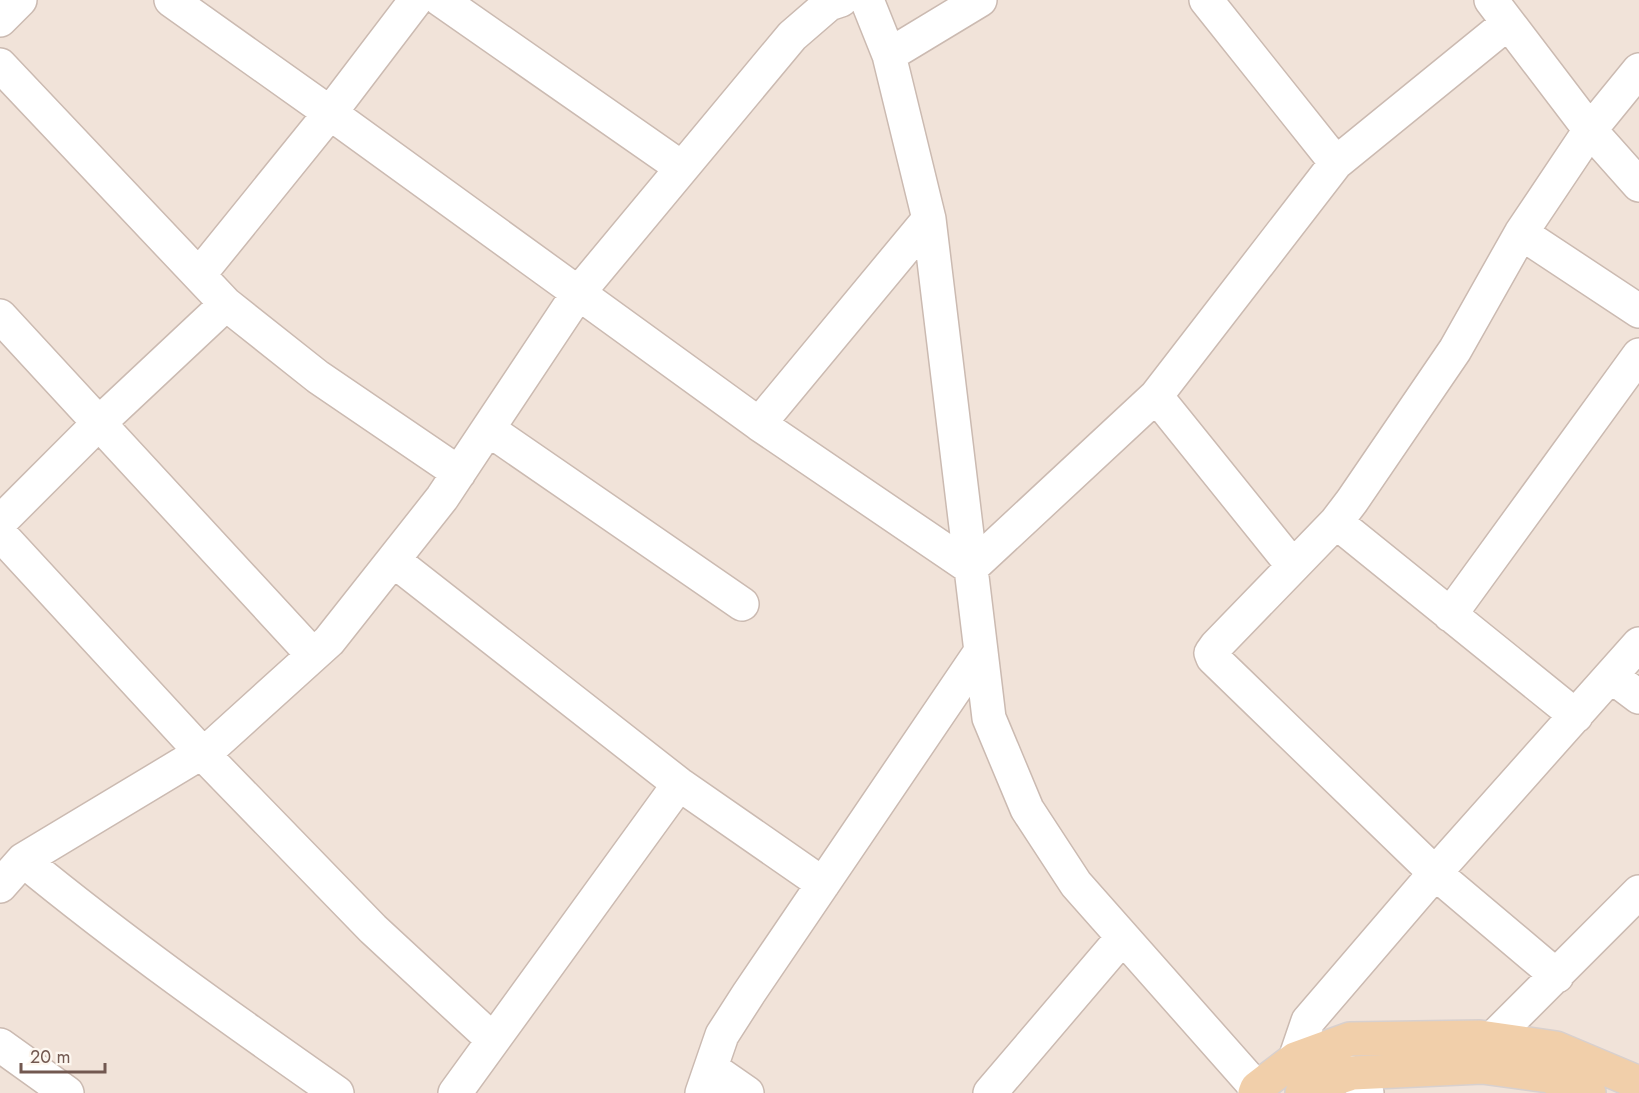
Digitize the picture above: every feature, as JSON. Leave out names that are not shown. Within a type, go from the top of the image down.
[{"type":"main road","points":[[1258,1092],[1294,1059],[1350,1039],[1480,1037],[1556,1048],[1639,1083]]},
{"type":"main road","points":[[1302,1093],[1316,1085],[1359,1083],[1482,1067],[1549,1076],[1589,1093]]},
{"type":"street","points":[[0,20],[20,0]]},
{"type":"street","points":[[171,0],[759,424],[971,568]]},
{"type":"street","points":[[199,275],[330,113],[416,0]]},
{"type":"street","points":[[441,0],[682,168]]},
{"type":"street","points":[[338,1093],[205,1001],[86,912],[9,869],[214,745],[329,641],[442,498],[579,292],[792,36],[829,4],[842,0]]},
{"type":"street","points":[[867,0],[889,56],[929,219],[989,718],[1027,809],[1076,884],[1258,1092]]},
{"type":"street","points":[[889,56],[980,0]]},
{"type":"street","points":[[1206,0],[1335,163]]},
{"type":"street","points":[[971,568],[1156,396],[1335,163],[1499,11],[1590,130],[1639,186]]},
{"type":"street","points":[[0,65],[226,304],[318,377],[459,473]]},
{"type":"street","points":[[1557,976],[1435,873],[1213,658],[1211,653],[1336,522],[1455,350],[1521,233],[1590,130],[1639,70]]},
{"type":"street","points":[[759,424],[929,219]]},
{"type":"street","points":[[1521,233],[1639,311]]},
{"type":"street","points":[[0,522],[98,424],[226,304]]},
{"type":"street","points":[[0,316],[313,655]]},
{"type":"street","points":[[1450,615],[1639,355]]},
{"type":"street","points":[[1156,396],[1293,566]]},
{"type":"street","points":[[488,429],[742,604]]},
{"type":"street","points":[[1336,522],[1576,716]]},
{"type":"street","points":[[0,534],[202,753],[373,929],[493,1040]]},
{"type":"street","points":[[393,560],[680,784],[823,884]]},
{"type":"street","points":[[1294,1059],[1308,1021],[1435,873],[1639,644]]},
{"type":"street","points":[[747,1093],[706,1081],[722,1035],[981,651]]},
{"type":"street","points":[[1611,676],[1639,697]]},
{"type":"street","points":[[455,1093],[680,784]]},
{"type":"street","points":[[1492,1039],[1639,892]]},
{"type":"street","points":[[990,1093],[1123,937]]},
{"type":"street","points":[[0,1044],[67,1093]]},
{"type":"shaded area","points":[[0,0],[1639,0],[1639,1093],[0,1093]]}]
